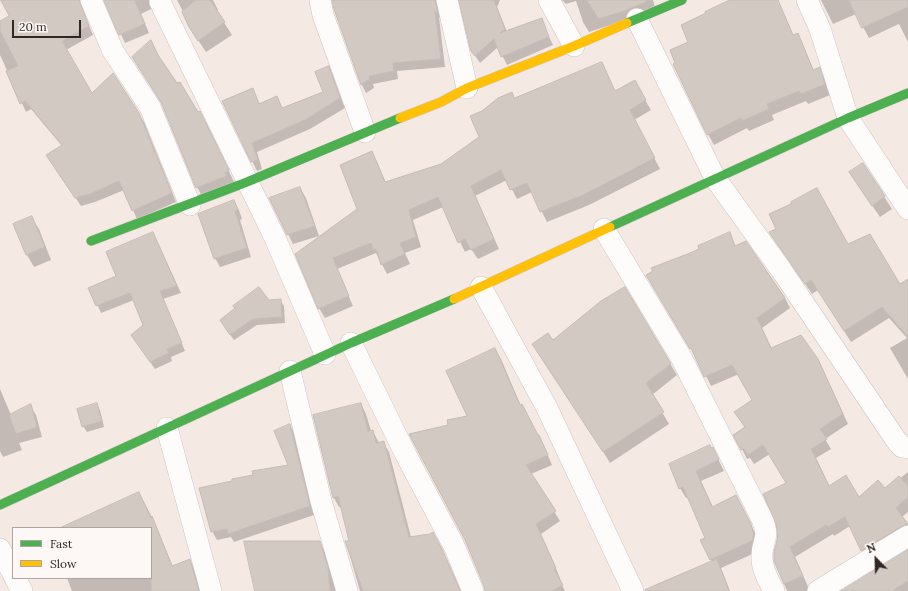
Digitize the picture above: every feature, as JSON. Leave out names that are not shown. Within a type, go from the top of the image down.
[{"type":"street","points":[[91,0],[113,52],[150,107],[190,205]]},
{"type":"street","points":[[320,0],[323,15],[365,132]]},
{"type":"street","points":[[447,0],[467,88]]},
{"type":"street","points":[[549,0],[574,46]]},
{"type":"street","points":[[91,241],[190,205],[247,182],[365,132],[441,102],[467,88],[574,46],[682,0]]},
{"type":"street","points":[[807,0],[820,29],[848,118],[908,209]]},
{"type":"street","points":[[160,2],[274,238],[325,354]]},
{"type":"street","points":[[638,19],[715,178],[782,271],[896,440],[902,447],[908,448]]},
{"type":"street","points":[[0,505],[325,354],[481,287],[715,178],[848,118],[908,93]]},
{"type":"street","points":[[604,229],[681,357],[762,519],[766,529],[762,560],[764,570],[774,591]]},
{"type":"street","points":[[481,287],[547,408],[633,591]]},
{"type":"street","points":[[351,343],[406,455],[454,546],[473,591]]},
{"type":"street","points":[[290,371],[321,500],[347,591]]},
{"type":"street","points":[[167,428],[211,591]]},
{"type":"street","points":[[818,591],[908,536]]},
{"type":"street","points":[[0,550],[12,572]]},
{"type":"street","points":[[16,579],[22,591]]},
{"type":"building","points":[[1,0],[79,0],[89,26],[62,41],[92,93],[113,73],[139,113],[172,193],[132,211],[119,181],[90,194],[75,198],[46,155],[62,145],[25,101],[20,104],[6,71],[18,66],[0,31],[0,21],[9,16]]},
{"type":"building","points":[[104,0],[136,0],[135,1],[145,24],[119,35]]},
{"type":"building","points":[[196,0],[210,0],[225,22],[198,41],[182,12]]},
{"type":"building","points":[[332,0],[435,0],[438,14],[435,11],[441,59],[393,63],[394,71],[369,76],[370,79],[361,85]]},
{"type":"building","points":[[459,0],[494,0],[505,29],[500,33],[542,18],[549,37],[501,57],[494,39],[475,56],[471,51]]},
{"type":"building","points":[[587,0],[646,0],[646,2],[599,19]]},
{"type":"building","points":[[730,0],[778,0],[793,35],[798,33],[813,70],[820,67],[825,84],[801,94],[799,91],[767,104],[769,109],[742,121],[741,118],[707,135],[673,64],[675,63],[670,50],[688,42],[681,25]]},
{"type":"building","points":[[849,0],[908,0],[908,7],[862,28]]},
{"type":"building","points":[[151,40],[158,55],[177,83],[180,82],[198,112],[200,111],[229,170],[225,173],[227,176],[196,188],[161,102],[132,57]]},
{"type":"building","points":[[602,62],[615,91],[635,80],[646,100],[630,110],[655,158],[583,195],[540,212],[527,183],[510,190],[501,170],[471,186],[494,239],[471,250],[465,239],[458,243],[438,197],[409,210],[416,237],[400,243],[405,254],[381,265],[376,249],[373,250],[371,243],[333,258],[349,296],[318,309],[295,254],[357,209],[340,165],[372,151],[385,182],[441,164],[479,137],[470,116],[482,111],[498,98],[512,92],[514,98]]},
{"type":"building","points":[[329,66],[340,98],[305,120],[252,143],[258,160],[251,162],[222,101],[253,88],[259,104],[277,96],[282,108],[323,92],[315,72]]},
{"type":"building","points":[[863,163],[885,196],[872,206],[849,172]]},
{"type":"building","points":[[300,187],[315,226],[287,235],[269,198]]},
{"type":"building","points":[[817,188],[848,244],[870,234],[900,284],[908,279],[908,337],[882,307],[844,331],[811,280],[805,284],[769,232],[776,229],[769,214],[791,204],[791,202]]},
{"type":"building","points":[[234,200],[238,210],[235,211],[247,248],[214,259],[198,214]]},
{"type":"building","points":[[32,216],[45,247],[26,255],[13,224]]},
{"type":"building","points":[[153,232],[177,286],[160,291],[182,343],[167,349],[169,353],[150,362],[131,335],[143,325],[130,293],[96,306],[88,288],[116,276],[106,252]]},
{"type":"building","points":[[730,232],[735,246],[746,241],[785,298],[757,318],[771,348],[801,335],[818,359],[843,414],[820,429],[827,439],[811,449],[829,486],[846,475],[859,497],[878,480],[885,488],[899,476],[908,486],[908,497],[896,508],[908,524],[902,526],[861,551],[845,517],[828,527],[826,525],[790,547],[803,576],[784,584],[774,561],[774,553],[778,536],[776,524],[763,494],[786,483],[763,445],[748,455],[744,449],[741,450],[733,435],[745,427],[734,412],[752,400],[732,365],[704,377],[691,348],[690,349],[646,275],[653,271],[651,268],[699,249],[698,246]]},
{"type":"building","points":[[259,287],[269,300],[281,299],[282,317],[253,319],[230,335],[220,320],[235,308],[233,306]]},
{"type":"building","points":[[625,287],[671,364],[646,383],[664,412],[603,452],[532,344],[548,333],[553,340],[601,301]]},
{"type":"building","points":[[495,348],[520,405],[522,404],[548,455],[526,465],[556,511],[536,524],[556,568],[554,569],[563,585],[552,591],[485,591],[465,540],[409,434],[448,425],[447,420],[467,416],[446,371]]},
{"type":"building","points":[[97,403],[102,421],[82,427],[77,409]]},
{"type":"building","points":[[361,403],[368,431],[373,430],[376,443],[384,441],[409,537],[430,534],[433,532],[460,591],[363,591],[345,541],[349,541],[338,496],[333,498],[313,415]]},
{"type":"building","points":[[31,404],[37,427],[16,434],[9,415]]},
{"type":"building","points":[[290,424],[310,506],[228,534],[227,529],[211,532],[199,488],[253,475],[252,471],[288,465],[274,431]]},
{"type":"building","points":[[710,445],[711,448],[713,447],[719,460],[696,471],[712,507],[736,495],[751,524],[754,535],[752,541],[710,560],[700,540],[705,538],[683,487],[679,489],[669,464]]},
{"type":"building","points":[[139,492],[151,518],[152,516],[172,566],[190,559],[199,591],[151,591],[152,527],[62,527]]},
{"type":"building","points":[[244,541],[320,541],[328,567],[330,591],[255,591]]},
{"type":"building","points":[[908,550],[908,581],[892,591],[841,591]]},
{"type":"building","points":[[717,559],[729,591],[645,591],[645,590]]},
{"type":"traffic: fast","points":[[627,23],[682,0]]},
{"type":"traffic: fast","points":[[610,227],[848,118],[908,93]]},
{"type":"traffic: fast","points":[[91,241],[247,182],[400,118]]},
{"type":"traffic: fast","points":[[0,505],[351,343],[454,299]]},
{"type":"traffic: slow","points":[[400,118],[441,102],[467,88],[574,46],[627,23]]},
{"type":"traffic: slow","points":[[454,299],[610,227]]}]
